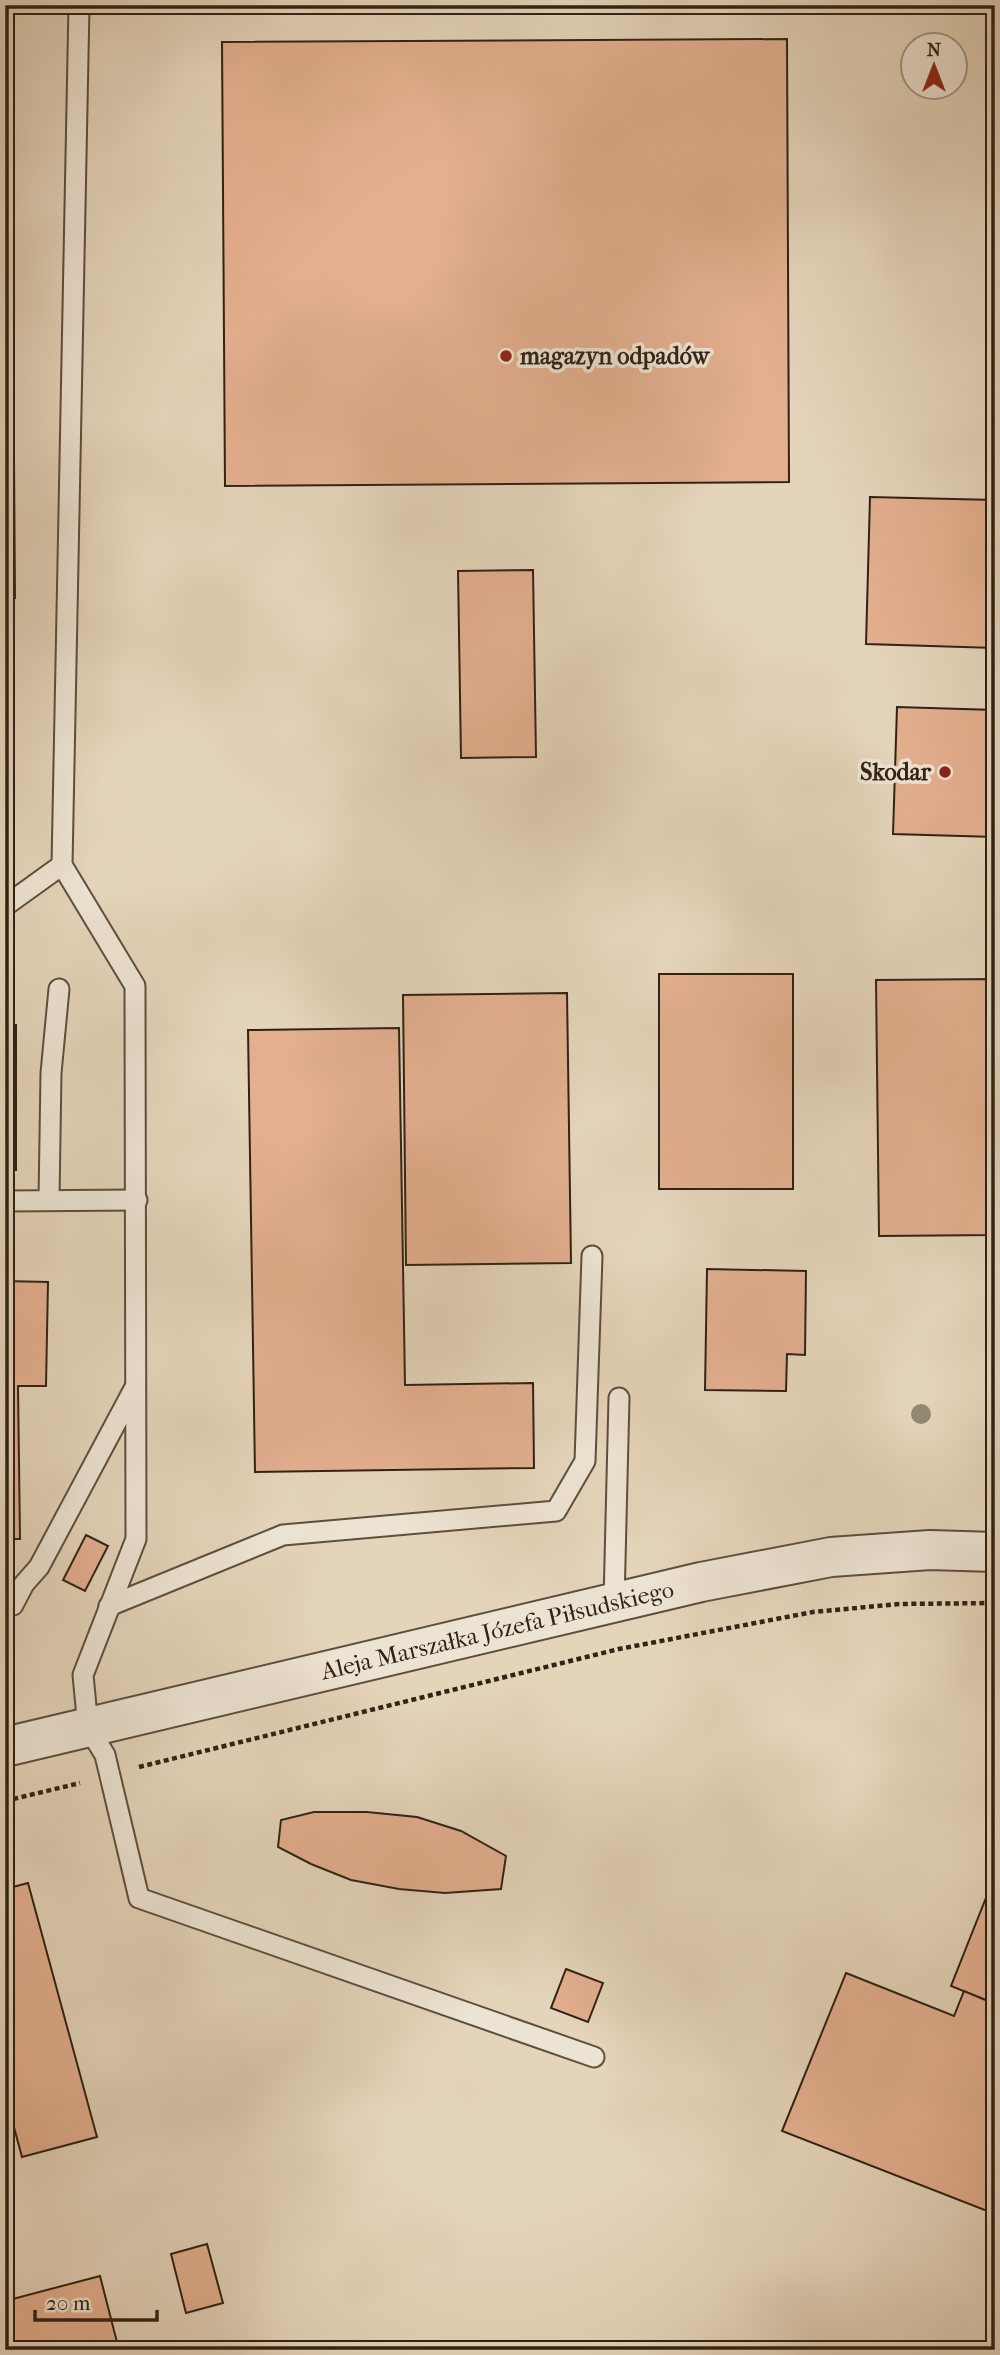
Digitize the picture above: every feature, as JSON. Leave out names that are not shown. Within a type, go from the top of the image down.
[{"type":"street","name":"Aleja Marszałka Józefa Piłsudskiego","points":[[5,1747],[701,1582],[831,1557],[930,1550],[995,1552]]},
{"type":"lane","points":[[79,5],[62,865],[135,986],[137,1200],[136,1539],[83,1675],[88,1727],[105,1755],[139,1898],[594,2057]]},
{"type":"lane","points":[[5,906],[62,865]]},
{"type":"lane","points":[[49,1200],[51,1073],[59,989]]},
{"type":"lane","points":[[5,1200],[137,1200]]},
{"type":"lane","points":[[109,1606],[283,1535],[556,1511],[585,1461],[592,1256]]},
{"type":"lane","points":[[5,1605],[13,1605],[24,1584],[39,1567],[137,1385]]},
{"type":"lane","points":[[614,1602],[619,1398]]},
{"type":"path","points":[[145,1766],[619,1650],[813,1612],[899,1604],[995,1603]]},
{"type":"path","points":[[5,1801],[77,1784]]},
{"type":"building","name":"magazyn odpadów","points":[[787,39],[789,482],[225,486],[222,42]]},
{"type":"building","points":[[5,40],[11,40],[15,598],[5,598]]},
{"type":"building","points":[[870,497],[995,500],[995,648],[866,644]]},
{"type":"building","points":[[533,570],[536,757],[461,758],[458,571]]},
{"type":"building","name":"Skodar","points":[[897,707],[995,710],[995,837],[893,834]]},
{"type":"building","points":[[659,974],[793,974],[793,1189],[659,1189]]},
{"type":"building","points":[[995,979],[995,1235],[879,1236],[876,980]]},
{"type":"building","points":[[567,993],[571,1263],[406,1265],[403,995]]},
{"type":"building","points":[[5,1025],[16,1025],[16,1170],[5,1170]]},
{"type":"building","points":[[399,1028],[405,1385],[533,1383],[534,1468],[255,1472],[248,1030]]},
{"type":"building","points":[[707,1269],[806,1271],[805,1355],[787,1354],[786,1391],[705,1390]]},
{"type":"building","points":[[5,1281],[48,1282],[46,1386],[18,1386],[20,1539],[5,1539]]},
{"type":"building","points":[[86,1535],[108,1546],[85,1591],[63,1580]]},
{"type":"building","points":[[314,1812],[367,1812],[417,1817],[461,1831],[506,1856],[501,1889],[445,1893],[399,1889],[351,1880],[278,1847],[281,1820]]},
{"type":"building","points":[[995,1875],[995,2004],[951,1986]]},
{"type":"building","points":[[28,1883],[97,2137],[22,2157],[5,2094],[5,1889]]},
{"type":"building","points":[[566,1969],[603,1983],[588,2022],[551,2008]]},
{"type":"building","points":[[846,1973],[954,2016],[964,1991],[995,2004],[995,2214],[782,2131]]},
{"type":"building","points":[[207,2244],[223,2303],[186,2313],[171,2254]]},
{"type":"building","points":[[100,2276],[119,2350],[5,2350],[5,2301]]},
{"type":"building","points":[[233,2343],[235,2350],[204,2350],[223,2345]]},
{"type":"place","name":"magazyn odpadów","points":[[506,356]]},
{"type":"place","name":"Skodar","points":[[945,772]]}]
